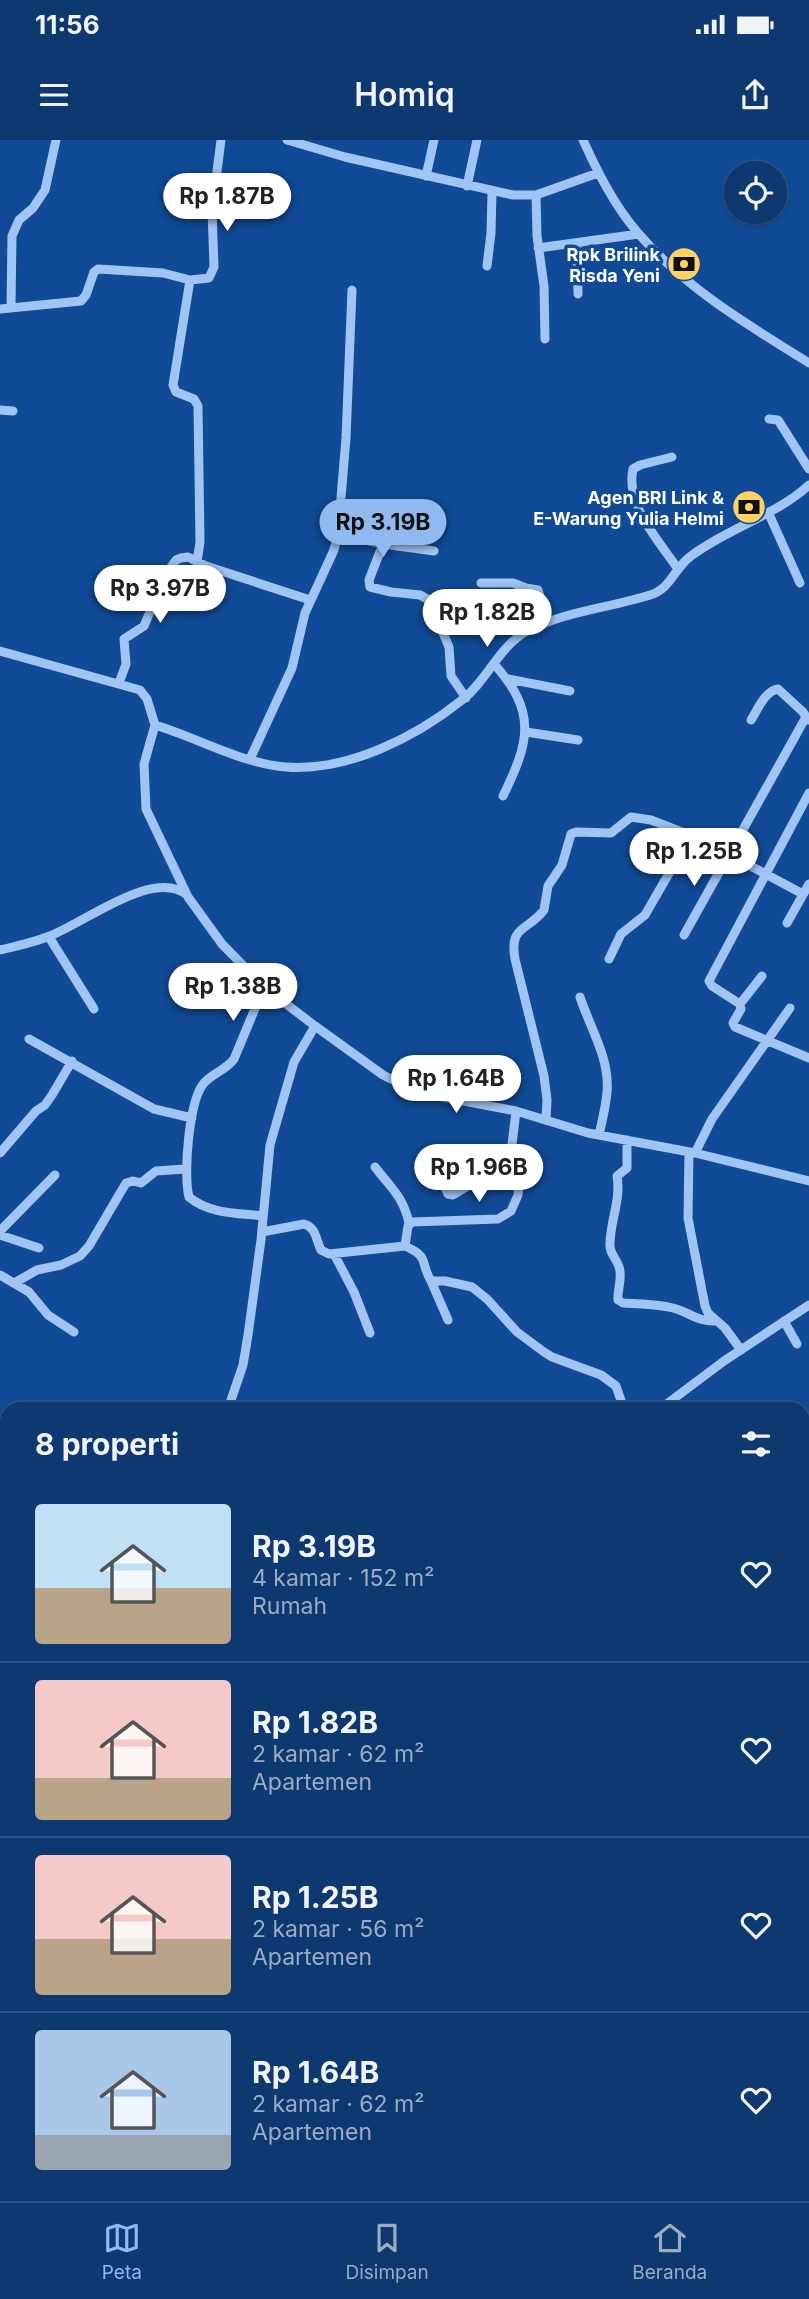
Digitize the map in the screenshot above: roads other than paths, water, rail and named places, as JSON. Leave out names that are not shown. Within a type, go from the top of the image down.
[{"type":"street","points":[[11,306],[5,241],[45,190],[56,140]]},
{"type":"street","points":[[0,309],[80,301],[86,295],[94,272],[99,269],[163,273],[190,280],[209,278],[212,273],[212,210],[216,164],[222,140]]},
{"type":"street","points":[[287,140],[314,144],[492,192],[536,195],[598,173]]},
{"type":"street","points":[[426,176],[434,140]]},
{"type":"street","points":[[467,186],[477,140]]},
{"type":"street","points":[[583,140],[608,192],[639,234],[687,280],[734,316],[809,363]]},
{"type":"street","points":[[487,266],[492,192]]},
{"type":"street","points":[[536,195],[538,248],[544,286],[545,340]]},
{"type":"street","points":[[538,248],[639,234]]},
{"type":"street","points":[[577,243],[578,294]]},
{"type":"street","points":[[190,280],[173,384],[176,393],[194,399],[198,406],[200,542],[197,562]]},
{"type":"street","points":[[250,759],[292,668],[310,600],[334,550],[338,534],[346,438],[352,289]]},
{"type":"street","points":[[0,410],[13,411]]},
{"type":"street","points":[[769,419],[778,421],[809,469]]},
{"type":"street","points":[[672,457],[640,465],[633,469],[632,475],[635,498],[641,513],[678,569]]},
{"type":"street","points":[[155,726],[188,735],[214,748],[286,767],[334,763],[383,748],[414,732],[466,698],[519,636],[547,622],[660,591],[693,554],[791,501],[809,485]]},
{"type":"street","points":[[768,512],[800,583]]},
{"type":"street","points":[[338,534],[434,551]]},
{"type":"street","points":[[383,544],[371,572],[370,587],[420,595],[429,600],[449,647],[451,676],[466,698]]},
{"type":"street","points":[[119,683],[126,664],[124,639],[144,626],[166,574],[176,560],[188,558],[310,600]]},
{"type":"street","points":[[481,583],[513,583],[538,590],[547,622]]},
{"type":"street","points":[[0,651],[133,687],[142,693],[147,699],[155,726],[144,764],[146,809],[188,897],[222,944],[264,986],[396,1083],[438,1096],[516,1111],[599,1135],[692,1153],[809,1181]]},
{"type":"street","points":[[494,664],[508,679],[520,703],[526,732],[522,757],[503,796]]},
{"type":"street","points":[[508,679],[570,691]]},
{"type":"street","points":[[684,934],[807,719],[803,712],[775,690],[768,692],[751,720]]},
{"type":"street","points":[[526,732],[578,740]]},
{"type":"street","points":[[740,1004],[712,986],[709,981],[809,793]]},
{"type":"street","points":[[546,1119],[546,1087],[513,945],[515,936],[544,910],[548,886],[562,866],[571,834],[611,833],[627,818],[651,820],[702,840],[803,894]]},
{"type":"street","points":[[609,960],[621,934],[646,915],[690,837]]},
{"type":"street","points":[[788,923],[809,884]]},
{"type":"street","points":[[0,950],[49,937],[107,906],[150,888],[174,888],[188,897]]},
{"type":"street","points":[[49,937],[94,1009]]},
{"type":"street","points":[[762,976],[740,1004],[741,1009],[733,1024],[745,1033],[809,1058]]},
{"type":"street","points":[[263,1216],[209,1209],[198,1204],[189,1197],[185,1169],[194,1103],[204,1083],[229,1066],[234,1059],[264,986]]},
{"type":"street","points":[[580,997],[601,1048],[606,1068],[607,1094],[599,1135]]},
{"type":"street","points":[[741,1350],[725,1328],[708,1313],[705,1306],[688,1218],[692,1153],[712,1119],[790,1008]]},
{"type":"street","points":[[230,1402],[243,1365],[262,1232],[270,1145],[294,1062],[315,1026]]},
{"type":"street","points":[[29,1039],[154,1109],[192,1118]]},
{"type":"street","points":[[0,1153],[36,1111],[45,1105],[72,1061]]},
{"type":"street","points":[[409,1223],[422,1220],[498,1219],[505,1216],[515,1204],[519,1183],[512,1167],[511,1153],[516,1111]]},
{"type":"street","points":[[627,1140],[627,1168],[617,1176],[619,1195],[612,1218],[610,1241],[610,1251],[620,1270],[618,1300],[623,1303],[671,1307],[699,1320],[715,1321]]},
{"type":"street","points":[[443,1184],[448,1194],[453,1195],[481,1178],[478,1158],[511,1153]]},
{"type":"street","points":[[375,1167],[395,1189],[404,1204],[409,1223],[405,1246]]},
{"type":"street","points":[[16,1282],[37,1270],[61,1265],[80,1256],[99,1231],[126,1183],[141,1183],[156,1171],[185,1169]]},
{"type":"street","points":[[39,1248],[0,1233],[55,1175]]},
{"type":"street","points":[[262,1232],[309,1225],[321,1250],[334,1254],[405,1246],[421,1255],[448,1320]]},
{"type":"street","points":[[334,1254],[354,1292],[370,1333]]},
{"type":"street","points":[[0,1275],[29,1292],[48,1315],[74,1332]]},
{"type":"street","points":[[431,1281],[472,1287],[487,1299],[517,1332],[544,1352],[601,1375],[616,1386],[622,1402]]},
{"type":"street","points":[[670,1402],[809,1305]]},
{"type":"street","points":[[784,1321],[797,1344]]},
{"type":"place","name":"Rpk Brilink Risda Yeni","points":[[684,264]]},
{"type":"place","name":"Agen BRI Link & E-Warung Yulia Helmi","points":[[749,507]]}]
